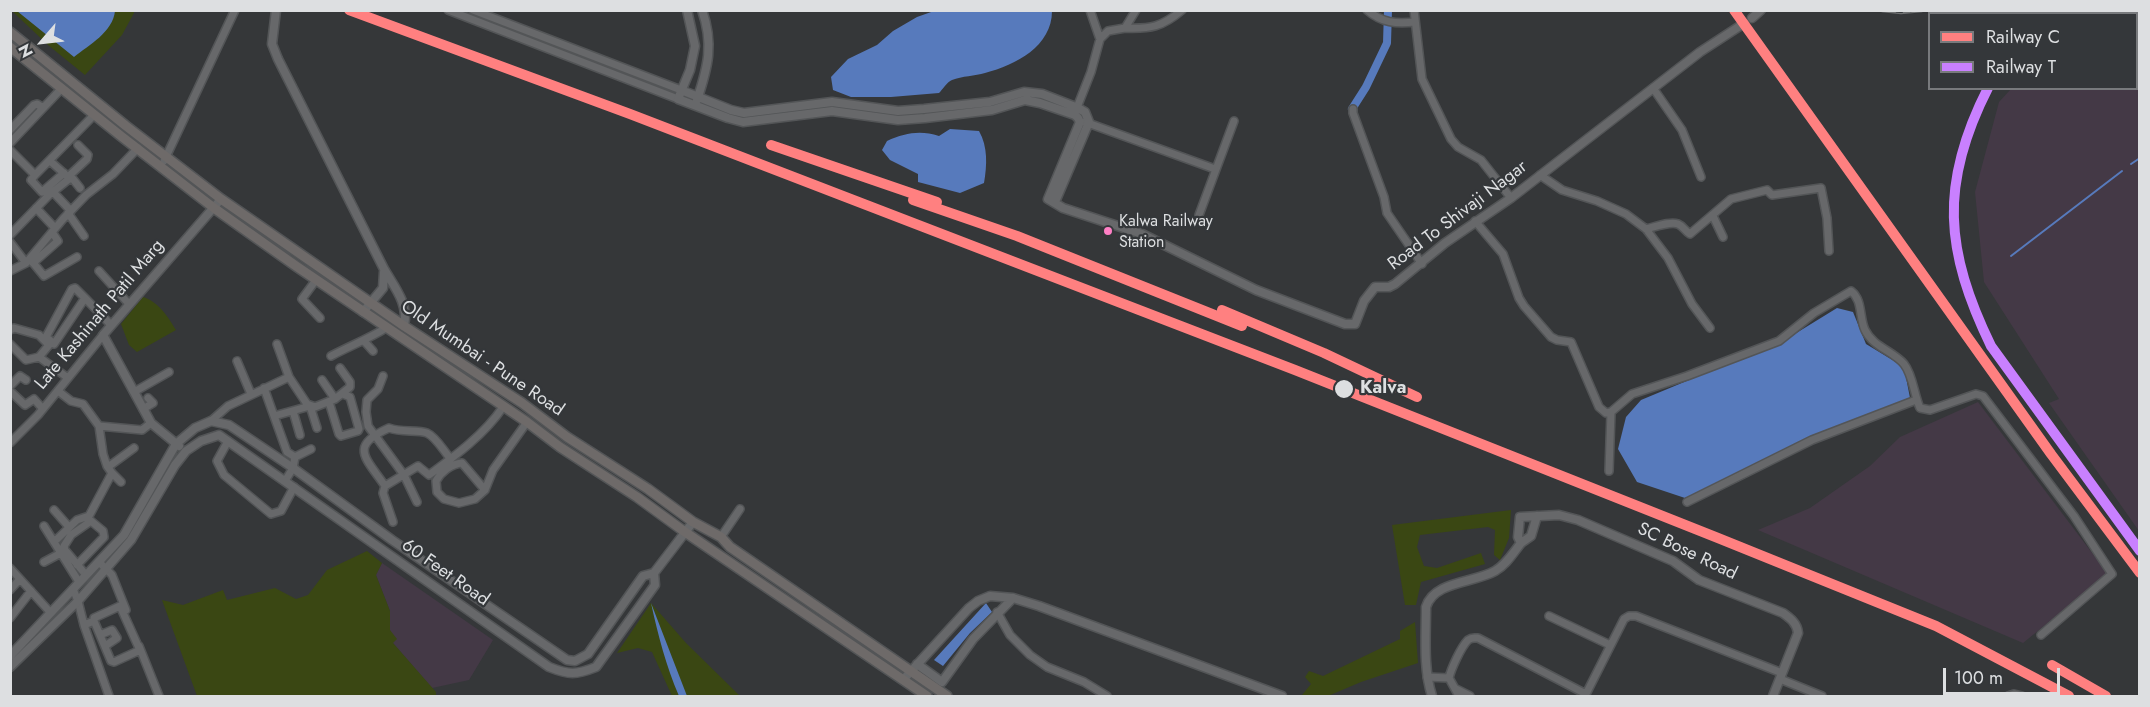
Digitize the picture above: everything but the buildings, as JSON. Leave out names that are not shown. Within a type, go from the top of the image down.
[{"type":"main road","name":"Old Mumbai - Pune Road","points":[[10,32],[221,199],[567,437],[648,489],[693,522],[721,537],[730,547],[947,696]]},
{"type":"main road","name":"Old Mumbai - Pune Road","points":[[10,47],[214,207],[316,280],[527,422],[560,447],[637,496],[685,532],[927,696]]},
{"type":"main road","points":[[560,447],[567,437]]},
{"type":"street","points":[[162,166],[235,10]]},
{"type":"street","points":[[276,10],[272,44],[278,59],[384,269],[403,302],[406,315],[404,326]]},
{"type":"street","points":[[448,10],[679,94]]},
{"type":"street","points":[[473,10],[743,122],[758,116],[832,111],[898,120],[925,118],[992,110],[1025,100],[1040,102],[1215,169]]},
{"type":"street","points":[[679,94],[690,70],[695,46],[687,10]]},
{"type":"street","points":[[696,101],[710,52],[708,28],[702,10]]},
{"type":"street","points":[[1090,10],[1100,39]]},
{"type":"street","points":[[1125,28],[1136,10]]},
{"type":"street","points":[[1080,117],[1100,39],[1108,31],[1156,26],[1182,10]]},
{"type":"street","points":[[1367,10],[1381,21],[1398,24],[1415,22]]},
{"type":"street","points":[[1414,10],[1422,79],[1451,140],[1458,147],[1481,160],[1511,198]]},
{"type":"street","points":[[1752,18],[1761,10]]},
{"type":"street","name":"Road To Shivaji Nagar","points":[[1080,117],[1051,200],[1063,208],[1142,234],[1256,290],[1345,324],[1355,324],[1364,301],[1375,287],[1389,287],[1395,284],[1445,243],[1511,198],[1700,52],[1743,24]]},
{"type":"street","points":[[10,143],[62,88]]},
{"type":"street","points":[[1653,88],[1682,130],[1701,177]]},
{"type":"street","points":[[10,130],[34,105],[38,104],[43,108]]},
{"type":"street","points":[[1353,109],[1362,142],[1388,213],[1422,264]]},
{"type":"street","points":[[64,173],[44,192],[31,180],[94,115]]},
{"type":"street","points":[[1199,215],[1234,121]]},
{"type":"street","points":[[50,161],[67,176],[70,175],[87,159],[88,155],[78,145]]},
{"type":"street","points":[[10,271],[29,261],[69,212],[113,174],[138,148]]},
{"type":"street","points":[[10,150],[34,175]]},
{"type":"street","points":[[1540,175],[1562,190],[1598,201],[1626,214],[1646,229],[1665,252],[1692,304],[1710,328]]},
{"type":"street","points":[[10,235],[53,192],[71,179],[80,188]]},
{"type":"street","points":[[1646,229],[1674,223],[1690,234],[1731,200],[1740,196],[1767,190],[1772,195],[1821,188],[1827,218],[1829,251]]},
{"type":"street","points":[[53,192],[84,236]]},
{"type":"street","name":"Late Kashinath Patil Marg","points":[[10,443],[43,409],[111,325],[221,199]]},
{"type":"street","points":[[36,208],[54,230]]},
{"type":"street","points":[[1713,216],[1723,237]]},
{"type":"street","points":[[1475,222],[1503,254],[1524,306],[1551,337],[1570,342],[1602,411],[1611,412],[1632,394],[1779,341],[1814,314],[1851,291],[1858,299],[1867,334],[1905,365],[1920,408],[1930,410],[1976,394],[1983,396],[2074,516],[2112,574],[2041,635]]},
{"type":"street","points":[[10,242],[44,276],[77,256]]},
{"type":"street","points":[[363,312],[382,288],[384,269]]},
{"type":"street","points":[[99,271],[129,304]]},
{"type":"street","points":[[316,280],[302,299],[320,318]]},
{"type":"street","points":[[85,298],[57,343],[54,344],[46,339],[73,289],[85,298],[111,325]]},
{"type":"street","points":[[10,330],[14,328],[39,335],[49,345],[39,357],[25,360],[10,344]]},
{"type":"street","points":[[331,356],[386,328]]},
{"type":"street","points":[[103,335],[151,423],[186,451]]},
{"type":"street","points":[[364,341],[373,351]]},
{"type":"street","points":[[277,344],[289,377],[310,406],[317,428]]},
{"type":"street","points":[[39,357],[68,378]]},
{"type":"street","points":[[237,361],[251,394]]},
{"type":"street","points":[[274,416],[310,406],[315,407],[343,394],[350,387],[350,382],[340,368]]},
{"type":"street","points":[[134,392],[169,372]]},
{"type":"street","points":[[10,386],[20,376],[26,380]]},
{"type":"street","points":[[383,376],[378,389],[367,400],[368,426],[404,475],[417,502]]},
{"type":"street","points":[[10,667],[16,654],[50,612],[124,535],[176,444],[195,428],[212,421],[228,406],[289,377]]},
{"type":"street","points":[[322,380],[332,401],[341,436],[359,429],[350,397],[343,394]]},
{"type":"street","points":[[264,388],[287,452],[295,457]]},
{"type":"street","points":[[10,391],[25,405],[34,399],[43,409]]},
{"type":"street","points":[[58,391],[71,401],[83,404],[99,426],[103,454],[110,470],[121,482]]},
{"type":"street","points":[[143,409],[153,403],[148,398]]},
{"type":"street","points":[[1687,502],[1812,440],[1916,400]]},
{"type":"street","points":[[393,522],[383,493],[385,486],[418,466],[429,474],[494,420],[503,407]]},
{"type":"street","points":[[293,411],[300,435]]},
{"type":"street","points":[[1609,471],[1611,412]]},
{"type":"street","name":"60 Feet Road","points":[[212,421],[229,425],[562,657],[575,660],[588,654],[643,576],[654,573],[693,522]]},
{"type":"street","points":[[484,490],[459,462],[447,469],[435,481],[439,495],[452,502],[469,501],[484,490],[493,470],[527,422]]},
{"type":"street","points":[[99,426],[142,430],[151,423]]},
{"type":"street","points":[[385,486],[363,450],[365,443],[388,428],[396,431],[423,431],[430,434],[450,458]]},
{"type":"street","points":[[16,654],[66,613],[107,569],[131,540],[175,465],[186,451],[219,435],[228,441],[217,461],[224,475],[271,514],[281,511],[294,487]]},
{"type":"street","name":"60 Feet Road","points":[[228,441],[555,669],[566,674],[582,673],[596,667],[655,585],[654,573]]},
{"type":"street","points":[[54,542],[76,520],[89,516],[110,470],[134,448]]},
{"type":"street","points":[[295,457],[311,449]]},
{"type":"street","points":[[285,481],[293,468],[295,457]]},
{"type":"street","points":[[721,537],[740,509]]},
{"type":"street","points":[[54,510],[69,527]]},
{"type":"street","name":"SC Bose Road","points":[[1521,543],[1518,537],[1520,517],[1559,515],[1578,520],[1673,561],[1699,580],[1783,613],[1794,623],[1798,633],[1773,696]]},
{"type":"street","points":[[1432,696],[1426,662],[1426,607],[1428,601],[1439,591],[1494,572],[1509,560],[1521,543],[1532,536],[1537,516]]},
{"type":"street","points":[[77,565],[102,540],[105,533],[91,521],[71,535],[64,546],[77,565],[78,601],[109,696]]},
{"type":"street","points":[[44,526],[79,582]]},
{"type":"street","points":[[372,542],[379,531]]},
{"type":"street","points":[[102,540],[112,548]]},
{"type":"street","points":[[44,562],[61,553]]},
{"type":"street","points":[[99,562],[112,575],[159,696]]},
{"type":"street","points":[[10,568],[50,612]]},
{"type":"street","points":[[10,590],[19,579]]},
{"type":"street","points":[[10,618],[31,591]]},
{"type":"street","points":[[903,680],[969,608],[990,596],[1013,598],[1282,696]]},
{"type":"street","points":[[947,696],[942,689],[942,682],[973,639],[1013,598]]},
{"type":"street","points":[[57,604],[66,613]]},
{"type":"street","points":[[84,625],[120,606],[139,648],[138,651],[114,662],[111,661],[94,621]]},
{"type":"street","points":[[998,612],[1010,635],[1030,655],[1047,667],[1084,682],[1107,696]]},
{"type":"street","points":[[1549,616],[1610,645]]},
{"type":"street","points":[[1459,696],[1449,678],[1450,671],[1467,641],[1473,638],[1478,638],[1585,695],[1624,620],[1629,616],[1636,616],[1781,676],[1822,696]]},
{"type":"street","points":[[100,635],[112,630],[117,638],[105,646]]},
{"type":"street","points":[[555,669],[562,657]]},
{"type":"street","points":[[917,664],[942,682]]},
{"type":"street","points":[[1427,677],[1449,678]]},
{"type":"street","points":[[1456,689],[1470,696]]},
{"type":"street","points":[[2008,696],[2014,694],[2022,696]]},
{"type":"shaded area","points":[[2139,11],[2139,60],[2138,12],[2086,12]]},
{"type":"shaded area","points":[[2138,76],[2140,77],[2139,531],[2049,403],[2059,399],[1984,282],[1975,192],[1999,102],[2010,90],[2138,90]]},
{"type":"shaded area","points":[[1978,402],[2108,574],[2023,643],[1758,530],[1810,508],[1870,466],[1900,437]]},
{"type":"shaded area","points":[[382,563],[493,640],[469,680],[432,688],[393,643],[390,611],[376,575]]},
{"type":"green space","points":[[11,10],[134,10],[134,13],[122,35],[85,75],[48,45]]},
{"type":"green space","points":[[143,297],[158,306],[176,330],[137,352],[129,345],[121,324]]},
{"type":"green space","points":[[1511,510],[1509,538],[1500,560],[1494,555],[1495,530],[1488,527],[1420,535],[1417,547],[1424,566],[1437,568],[1481,553],[1485,564],[1421,582],[1416,605],[1405,605],[1392,525]]},
{"type":"green space","points":[[367,551],[382,563],[376,575],[390,611],[390,630],[397,639],[393,643],[436,692],[436,696],[197,696],[162,600],[183,605],[223,590],[227,600],[275,588],[296,599],[308,595],[327,570]]},
{"type":"green space","points":[[651,603],[686,643],[740,696],[672,696],[652,652],[638,648],[617,653]]},
{"type":"green space","points":[[1415,622],[1418,663],[1328,696],[1302,695],[1311,684],[1305,677],[1309,671],[1323,676],[1400,639],[1400,631]]},
{"type":"water","points":[[17,11],[115,11],[105,32],[74,57]]},
{"type":"water","points":[[934,11],[1052,11],[1046,34],[1030,52],[1009,65],[952,80],[939,93],[891,97],[851,97],[833,90],[831,77],[848,59],[877,45],[893,31],[917,17]]},
{"type":"water","points":[[950,129],[979,131],[985,150],[984,183],[960,193],[918,182],[918,174],[890,160],[882,150],[887,141],[900,136],[919,133],[939,136]]},
{"type":"water","points":[[1837,308],[1853,312],[1866,344],[1904,367],[1910,398],[1685,498],[1637,482],[1618,449],[1626,417],[1641,400],[1785,340]]},
{"type":"water","points":[[651,603],[687,696],[679,696],[674,685]]},
{"type":"water","points":[[986,603],[992,612],[970,633],[943,666],[934,660]]},
{"type":"waterway","points":[[1352,109],[1366,87],[1387,43],[1388,10]]},
{"type":"waterway","points":[[2131,164],[2140,158]]},
{"type":"waterway","points":[[2011,256],[2122,171]]},
{"type":"railway","points":[[1882,10],[1901,12],[1922,10]]},
{"type":"rail line","name":"C","points":[[349,10],[630,114],[1295,370],[1718,538],[1936,626],[2069,696]]},
{"type":"rail line","name":"C","points":[[1734,10],[2051,454],[2140,573]]},
{"type":"rail line","name":"T","points":[[1987,90],[1961,155],[1955,187],[1954,217],[1957,248],[1964,279],[1991,346],[2140,551]]},
{"type":"rail line","name":"C","points":[[771,145],[937,202]]},
{"type":"rail line","name":"C","points":[[913,200],[1017,236],[1242,326]]},
{"type":"rail line","name":"C","points":[[1222,310],[1324,353],[1417,397]]},
{"type":"rail line","name":"C","points":[[2052,665],[2106,696]]},
{"type":"place","name":"Kalwa Railway Station","points":[[1108,231]]},
{"type":"place","name":"Kalva","points":[[1344,389]]}]
